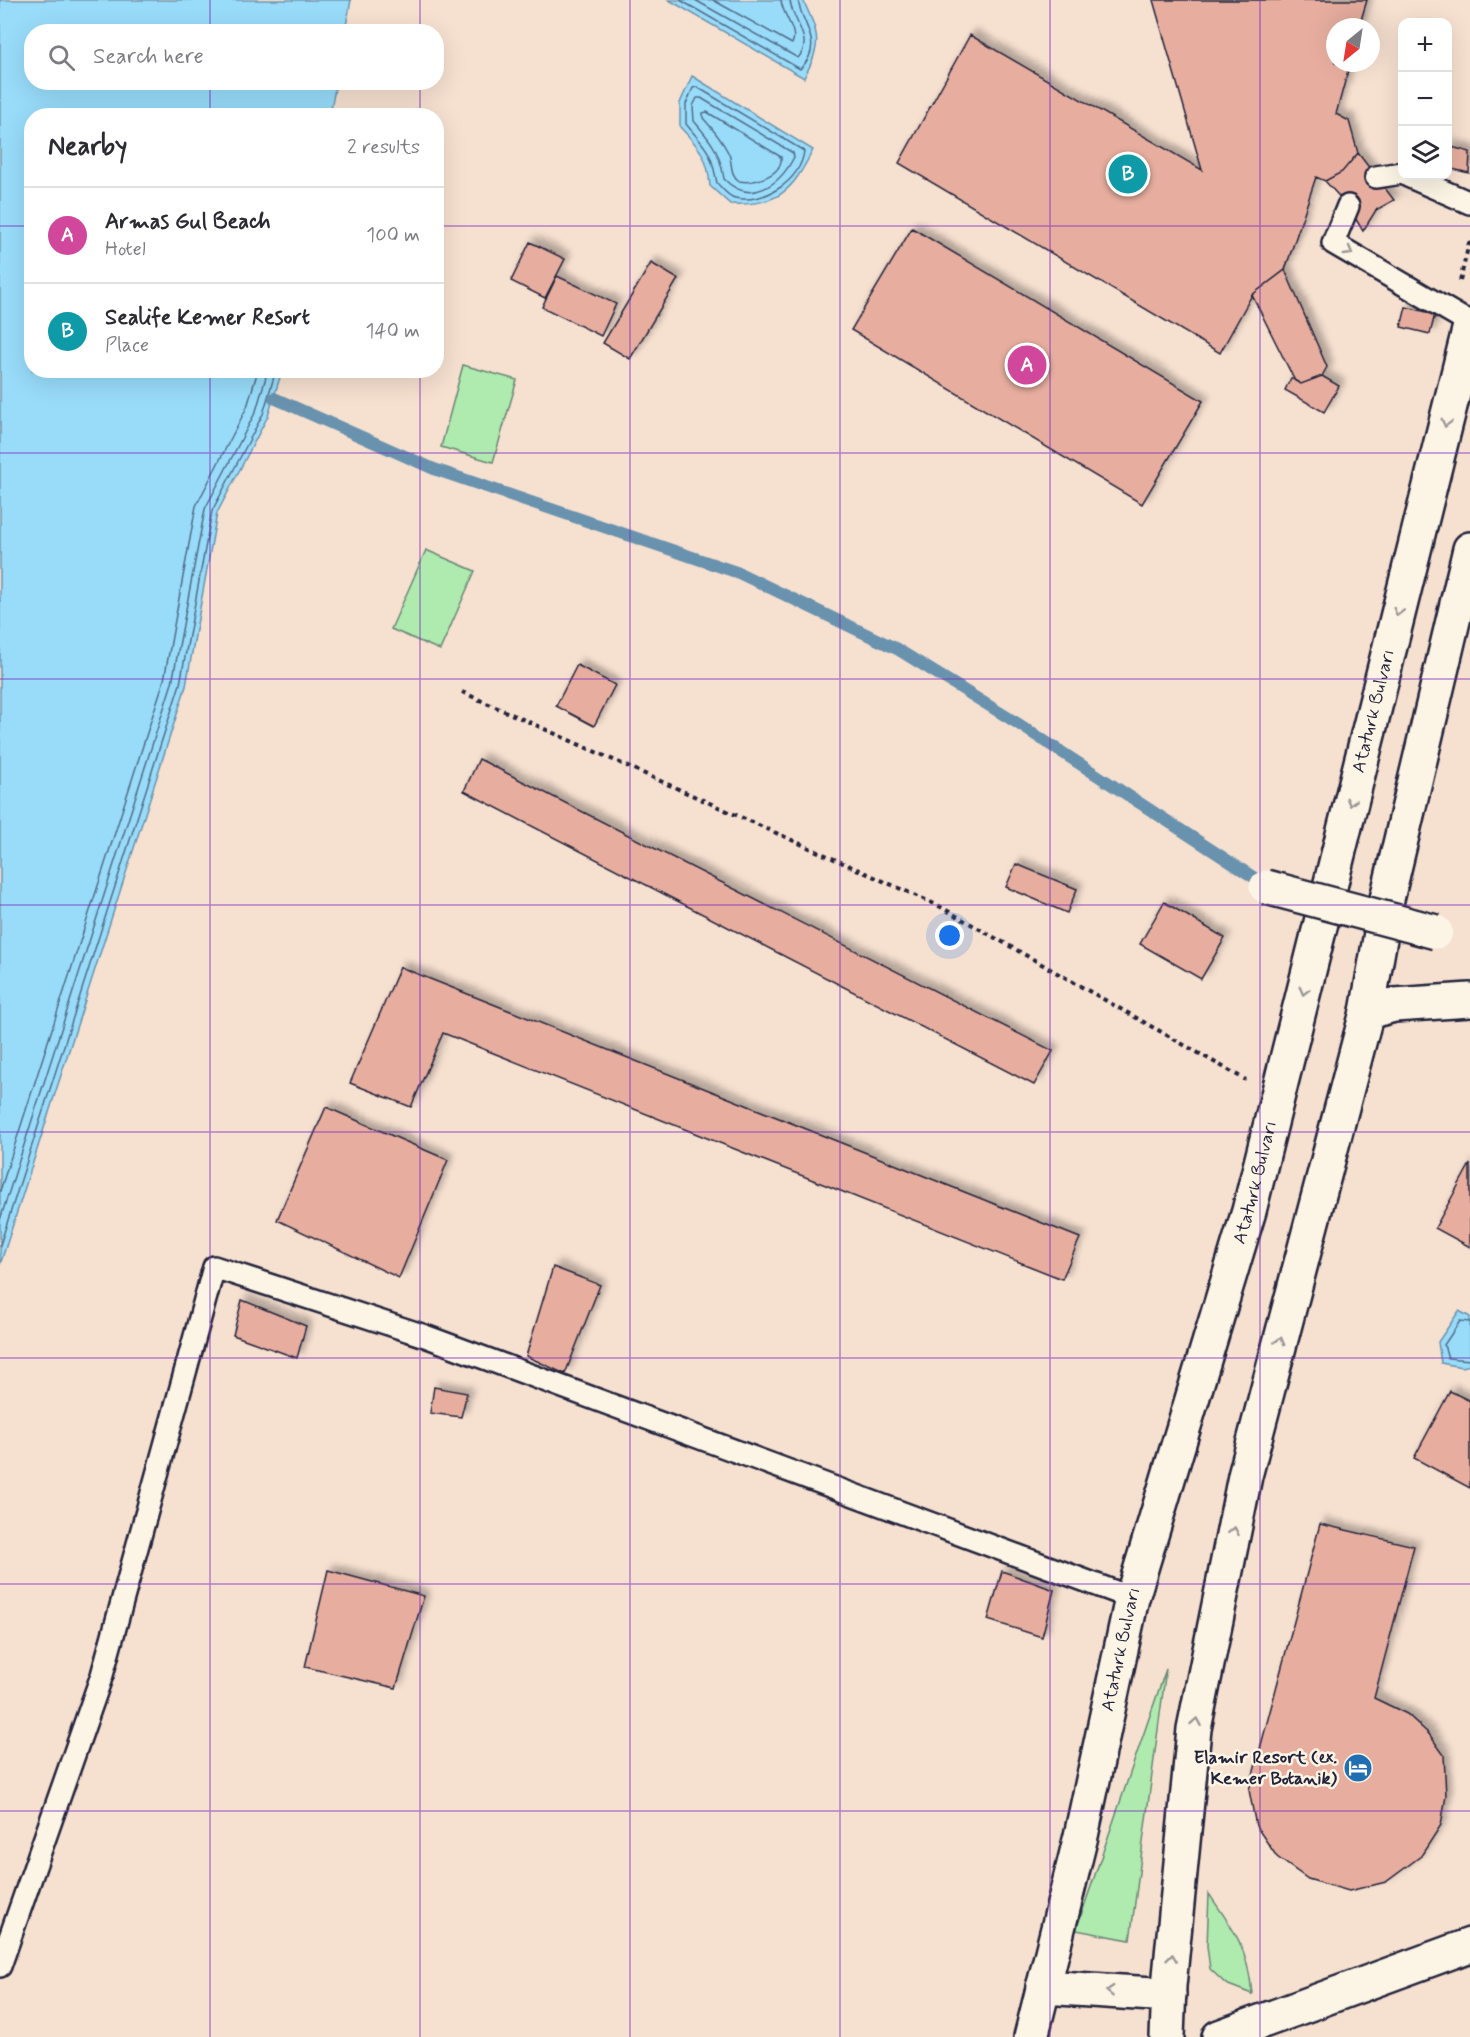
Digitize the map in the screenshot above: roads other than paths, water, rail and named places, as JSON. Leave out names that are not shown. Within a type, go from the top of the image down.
[{"type":"main road","name":"Ataturk Bulvarı","points":[[1031,2037],[1081,1836],[1132,1598],[1249,1211],[1470,324]]},
{"type":"main road","points":[[1167,2037],[1168,1995],[1194,1730],[1245,1476],[1367,1012],[1387,899],[1470,549]]},
{"type":"main road","points":[[1266,887],[1436,932]]},
{"type":"main road","points":[[1367,1012],[1394,1005],[1470,1000]]},
{"type":"main road","points":[[1219,2037],[1470,1945]]},
{"type":"main road","points":[[1042,1987],[1168,1995]]},
{"type":"lane","points":[[1376,177],[1398,174]]},
{"type":"lane","points":[[1418,180],[1470,202]]},
{"type":"lane","points":[[1348,206],[1333,243],[1470,324]]},
{"type":"lane","points":[[0,1966],[102,1675],[214,1267],[425,1336],[1132,1598]]},
{"type":"water","points":[[0,0],[351,0],[346,24],[24,24],[24,90],[335,90],[331,108],[24,108],[24,378],[280,378],[268,416],[217,513],[186,686],[0,1265]]},
{"type":"water","points":[[669,0],[803,0],[813,22],[817,39],[814,56],[804,78]]},
{"type":"water","points":[[692,76],[813,150],[798,176],[782,193],[761,202],[730,204],[710,186],[702,154],[680,127],[680,103]]},
{"type":"water","points":[[1459,1311],[1470,1317],[1470,1365],[1462,1367],[1441,1363],[1438,1342]]},
{"type":"waterway","points":[[274,398],[434,469],[739,573],[897,649],[1017,723],[1267,886]]},
{"type":"place","name":"Sealife Kemer Resort","points":[[1128,174]]},
{"type":"place","name":"Armas Gul Beach","points":[[1027,365]]},
{"type":"place","name":"Elamir Resort (ex. Kemer Botanik)","points":[[1358,1768]]}]
